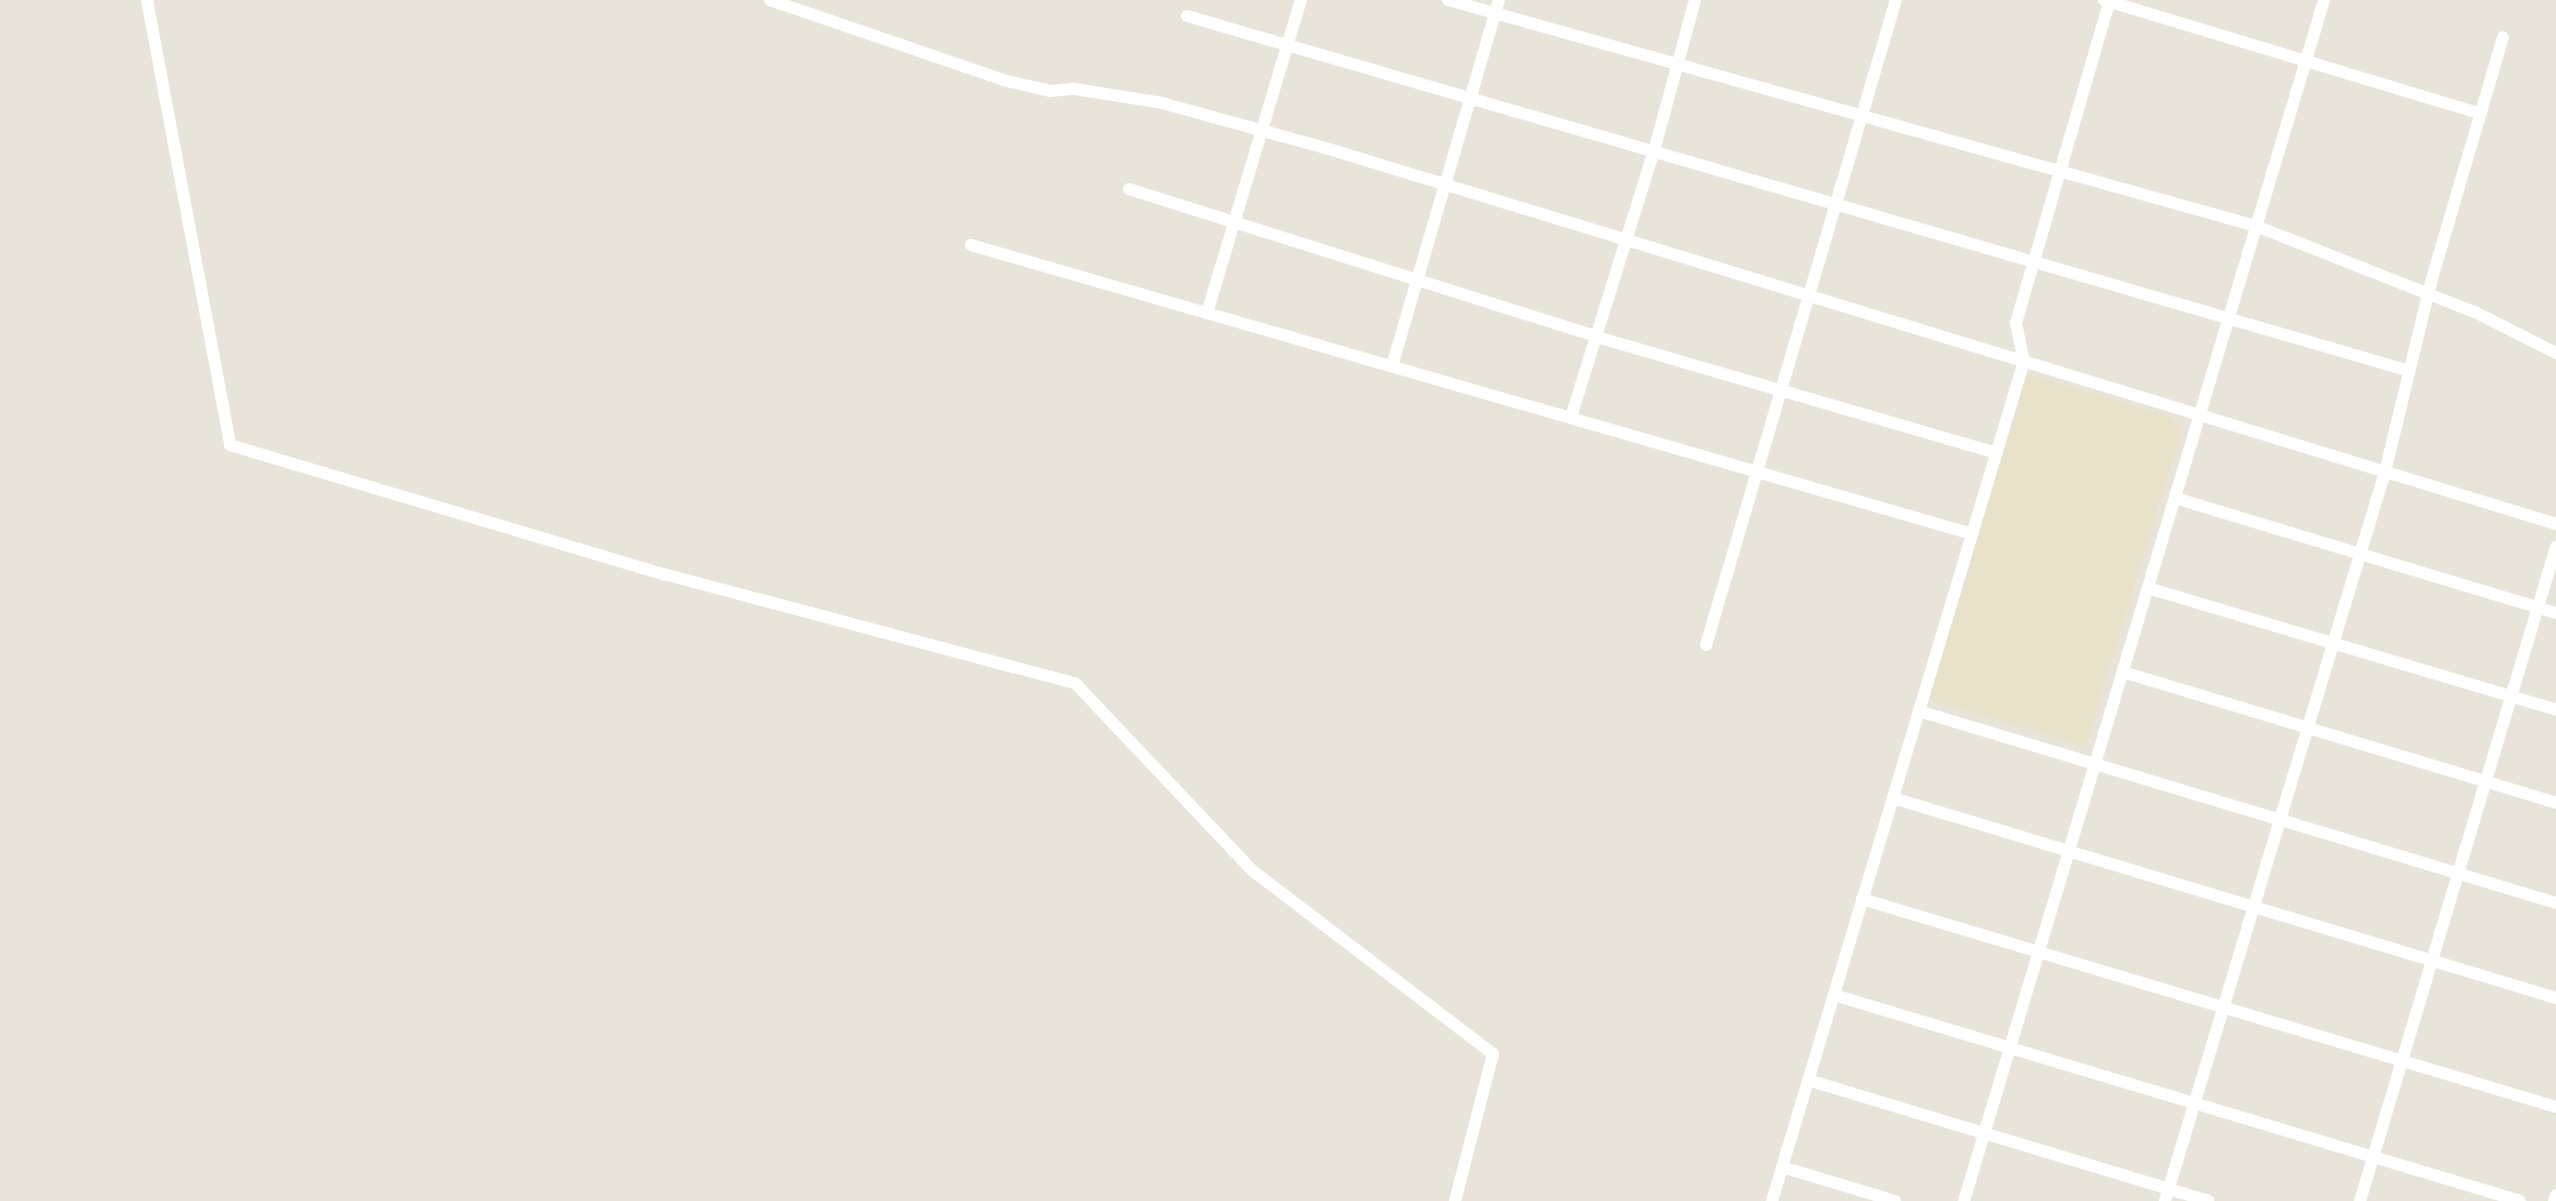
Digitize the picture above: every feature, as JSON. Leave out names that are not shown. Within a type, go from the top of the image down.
[{"type":"street","points":[[147,0],[230,446],[664,574],[1075,683],[1253,872],[1493,1054],[1455,1201]]},
{"type":"street","points":[[771,0],[1003,80],[1050,91],[1075,89],[1163,103],[1446,185],[2556,524]]},
{"type":"street","points":[[1207,313],[1237,223],[1284,43],[1301,0]]},
{"type":"street","points":[[1448,0],[1864,114],[2060,174],[2256,226],[2428,294],[2556,353]]},
{"type":"street","points":[[1392,366],[1499,0]]},
{"type":"street","points":[[1571,417],[1654,152],[1695,0]]},
{"type":"street","points":[[1706,645],[1782,391],[1806,295],[1838,204],[1896,0]]},
{"type":"street","points":[[1964,1201],[2324,0]]},
{"type":"street","points":[[1772,1201],[2024,361],[2016,323],[2108,1],[2305,63],[2481,114]]},
{"type":"street","points":[[1187,16],[2410,371]]},
{"type":"street","points":[[2167,1195],[2385,472],[2428,294],[2503,37]]},
{"type":"street","points":[[1129,189],[1597,337],[1997,453]]},
{"type":"street","points":[[971,245],[1972,534]]},
{"type":"street","points":[[2175,498],[2556,612]]},
{"type":"street","points":[[2360,1201],[2556,547]]},
{"type":"street","points":[[2148,587],[2556,710]]},
{"type":"street","points":[[2123,672],[2556,803]]},
{"type":"street","points":[[1919,711],[2556,903]]},
{"type":"street","points":[[1893,798],[2556,998]]},
{"type":"street","points":[[1862,899],[2556,1107]]},
{"type":"street","points":[[1834,995],[2520,1201]]},
{"type":"street","points":[[1808,1080],[1984,1133],[2167,1195],[2208,1201]]},
{"type":"street","points":[[1782,1167],[1895,1201]]},
{"type":"street","points":[[2554,1201],[2556,1195]]},
{"type":"shaded area","points":[[2027,374],[2169,416],[2182,429],[2086,746],[1929,700]]}]
